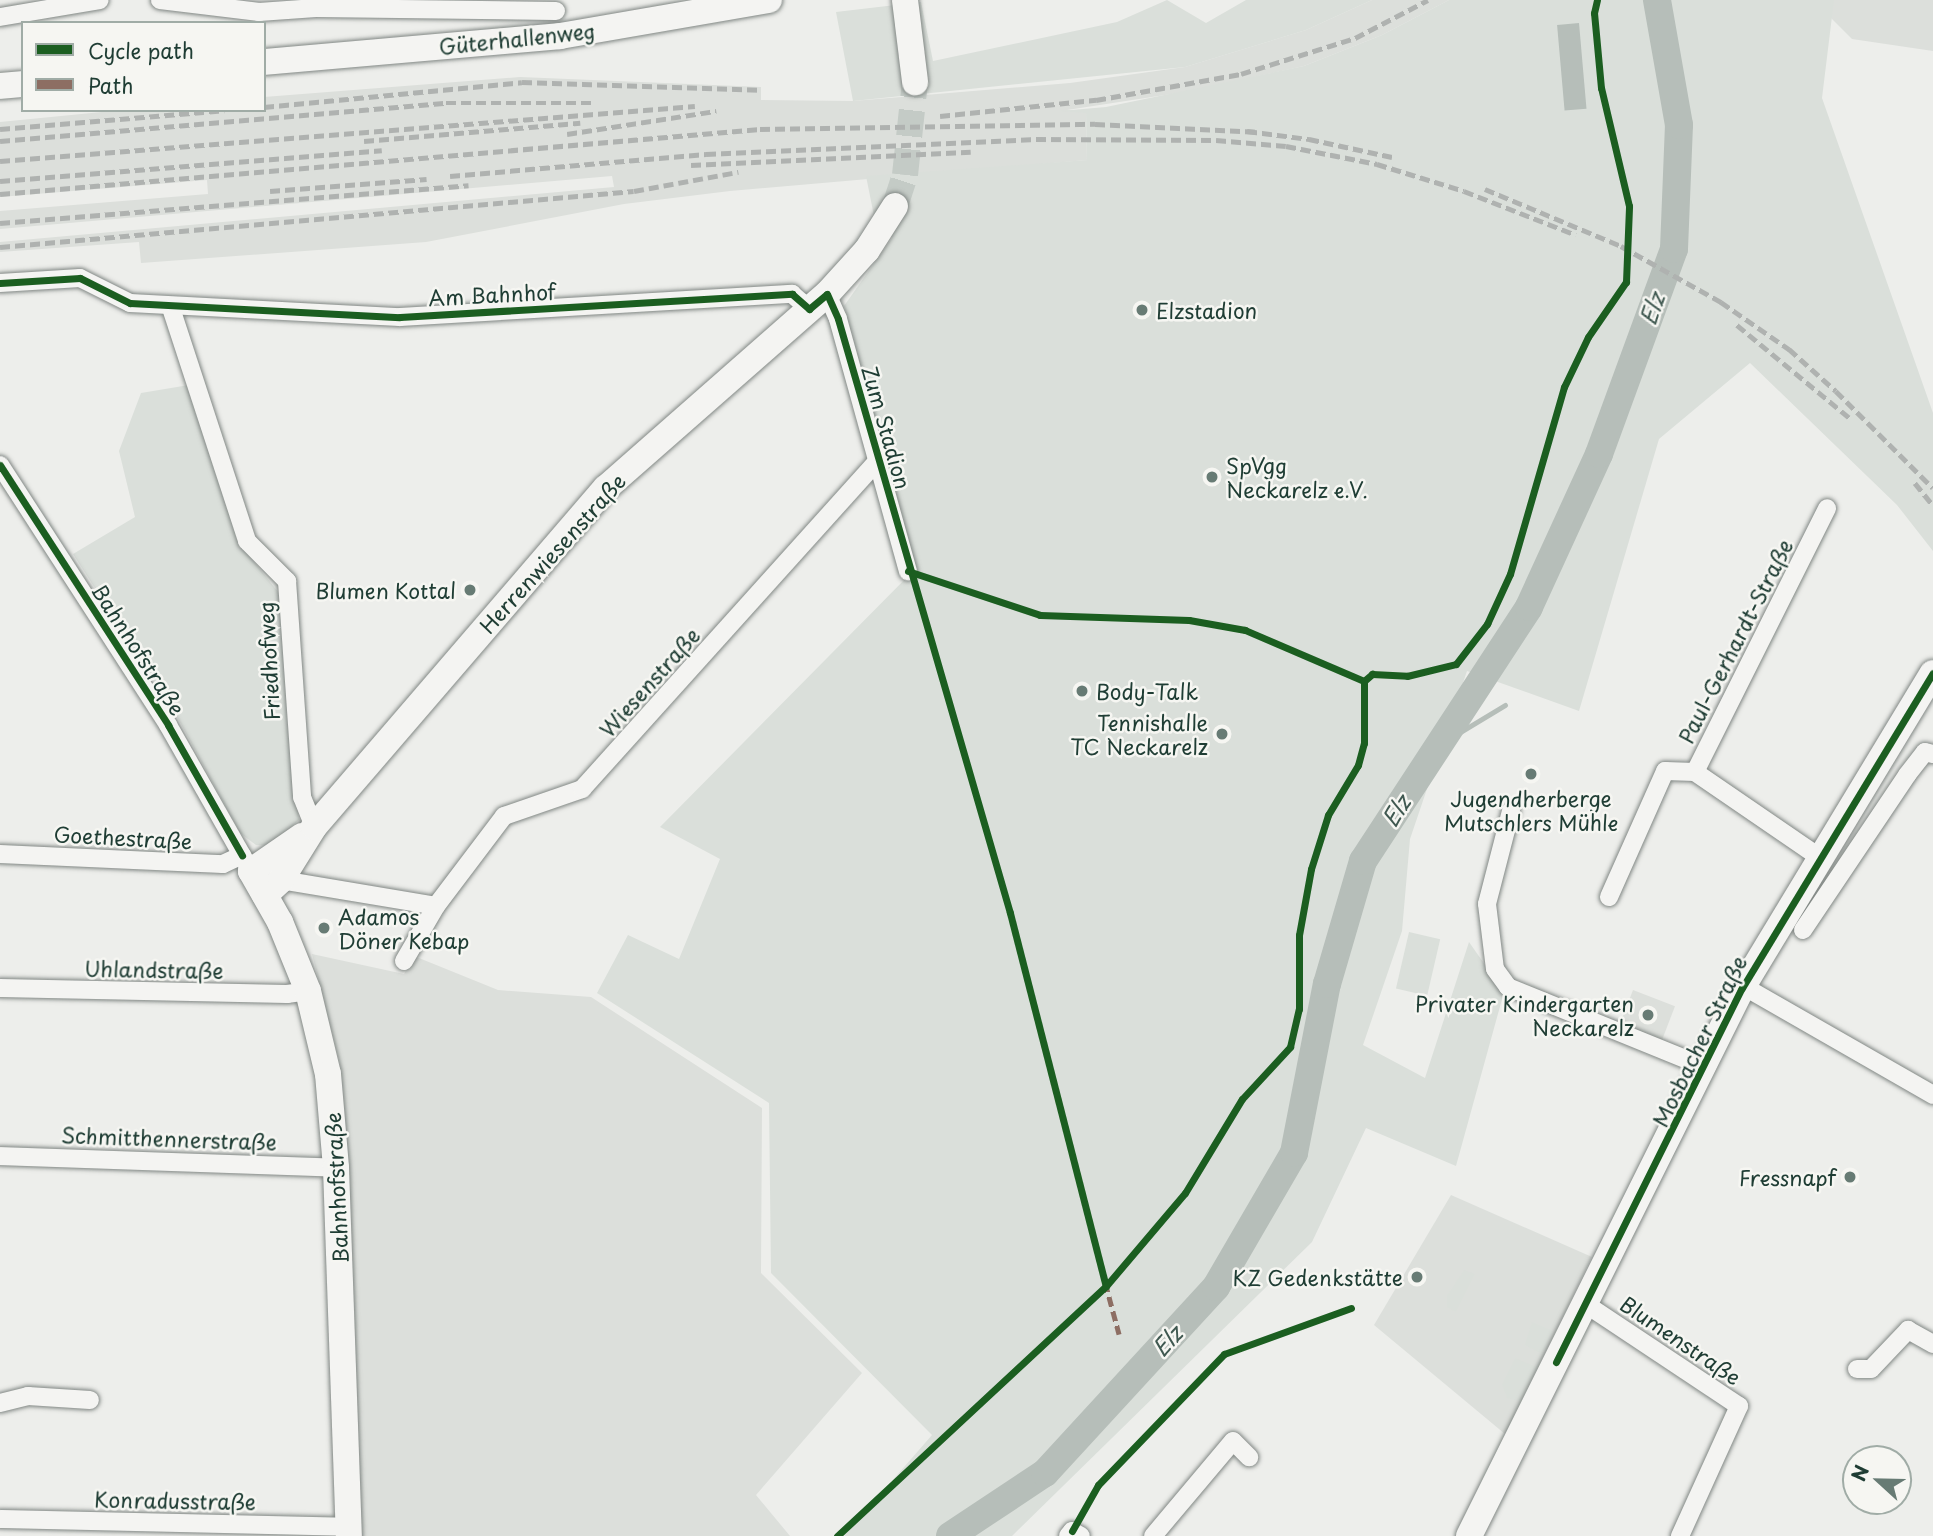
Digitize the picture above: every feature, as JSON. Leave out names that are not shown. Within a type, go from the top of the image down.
[{"type":"street","points":[[0,17],[100,0]]},
{"type":"street","points":[[160,0],[260,12],[319,4],[561,16]]},
{"type":"street","name":"Güterhallenweg","points":[[266,62],[561,16],[769,0]]},
{"type":"street","points":[[905,0],[915,82]]},
{"type":"street","points":[[0,86],[21,84]]},
{"type":"street","name":"Herrenwiesenstraße","points":[[273,888],[314,827],[606,488],[818,301],[867,250],[895,206]]},
{"type":"street","name":"Am Bahnhof","points":[[0,283],[80,278],[130,303],[171,308],[400,317],[792,294],[818,301]]},
{"type":"street","name":"Zum Stadion","points":[[818,301],[878,459],[908,571]]},
{"type":"street","name":"Friedhofweg","points":[[171,308],[247,541],[287,582],[302,797],[314,827]]},
{"type":"street","name":"Wiesenstraße","points":[[404,961],[436,906],[504,816],[582,789],[878,459]]},
{"type":"street","name":"Bahnhofstraße","points":[[0,465],[168,725],[246,863],[273,888],[308,991],[328,1074],[336,1168],[349,1531]]},
{"type":"street","name":"Paul-Gerhardt-Straße","points":[[1819,857],[1695,772],[1826,508]]},
{"type":"street","name":"Mosbacher Straße","points":[[1469,1536],[1744,986],[1819,857],[1933,673]]},
{"type":"street","points":[[1803,930],[1907,775],[1925,752],[1933,754]]},
{"type":"street","points":[[1609,897],[1665,771],[1695,772]]},
{"type":"street","points":[[1511,811],[1487,904],[1495,969],[1508,987],[1705,1067]]},
{"type":"street","name":"Herrenwiesenstraße","points":[[246,863],[314,827]]},
{"type":"street","name":"Goethestraße","points":[[0,854],[246,863]]},
{"type":"street","points":[[273,888],[436,906]]},
{"type":"street","points":[[1744,986],[1933,1095]]},
{"type":"street","name":"Uhlandstraße","points":[[0,988],[287,994],[308,991]]},
{"type":"street","name":"Schmitthennerstraße","points":[[0,1156],[336,1168]]},
{"type":"street","name":"Blumenstraße","points":[[1584,1303],[1739,1406],[1680,1536]]},
{"type":"street","points":[[1857,1369],[1871,1369],[1909,1330],[1933,1344]]},
{"type":"street","points":[[0,1403],[28,1396],[90,1400]]},
{"type":"street","points":[[1153,1536],[1233,1441],[1249,1457]]},
{"type":"street","name":"Konradusstraße","points":[[0,1519],[349,1531]]},
{"type":"shaded area","points":[[1167,0],[1206,23],[1246,0],[1372,0],[1306,30],[1185,67],[853,101],[836,12],[921,2],[933,61],[1117,22]]},
{"type":"shaded area","points":[[1372,0],[1449,0],[1382,35],[1304,66],[1191,91],[1067,110],[1086,112],[1087,160],[730,191],[624,204],[426,242],[141,263],[139,242],[0,252],[0,242],[614,187],[612,176],[0,229],[0,211],[208,194],[207,180],[0,197],[0,122],[102,112],[266,112],[266,97],[520,77],[761,87],[761,100],[853,101],[1070,83],[1185,67],[1306,30]]},
{"type":"shaded area","points":[[1449,0],[1834,0],[1822,98],[1933,413],[1933,551],[1897,505],[1750,363],[1659,439],[1579,711],[1467,671],[1410,839],[1402,931],[1363,1045],[1425,1078],[1469,942],[1504,992],[1456,1166],[1366,1128],[1312,1242],[1012,1536],[844,1536],[932,1435],[771,1273],[769,1103],[597,993],[628,935],[679,959],[720,859],[660,827],[916,568],[844,306],[892,238],[875,221],[866,176],[1087,160],[1086,113],[1060,111],[1106,107],[1304,66],[1382,35]]},
{"type":"shaded area","points":[[1813,0],[1933,0],[1933,51],[1852,39]]},
{"type":"shaded area","points":[[1579,23],[1586,109],[1565,111],[1557,25]]},
{"type":"shaded area","points":[[189,385],[243,548],[282,597],[288,732],[299,820],[270,846],[256,845],[240,833],[174,711],[73,554],[135,517],[119,451],[141,393]]},
{"type":"shaded area","points":[[1409,932],[1440,939],[1427,996],[1396,989]]},
{"type":"shaded area","points":[[312,954],[404,974],[414,956],[498,990],[591,997],[762,1108],[761,1273],[862,1373],[756,1495],[790,1536],[361,1536],[345,1118],[340,1064]]},
{"type":"shaded area","name":"Privater Kindergarten Neckarelz","points":[[1633,990],[1675,1006],[1662,1040],[1620,1024]]},
{"type":"shaded area","points":[[1451,1195],[1592,1257],[1505,1434],[1374,1325]]},
{"type":"shaded area","points":[[1464,1270],[1475,1274],[1456,1312],[1447,1307],[1447,1296]]},
{"type":"shaded area","points":[[1532,1322],[1553,1331],[1542,1354],[1525,1345]]},
{"type":"shaded area","points":[[1515,1358],[1536,1367],[1519,1401],[1507,1398],[1502,1384]]},
{"type":"waterway","name":"Elz","points":[[950,1536],[1045,1473],[1216,1287],[1294,1153],[1327,984],[1363,861],[1529,607],[1599,454],[1674,249],[1679,125],[1657,0]]},
{"type":"waterway","points":[[1439,745],[1505,705]]},
{"type":"tunnel","points":[[895,206],[905,175],[915,82]]},
{"type":"railway","points":[[940,116],[1096,100],[1241,74],[1355,38],[1428,0]]},
{"type":"railway","points":[[266,107],[522,82],[759,90]]},
{"type":"railway","points":[[0,141],[446,103],[591,103]]},
{"type":"railway","points":[[0,161],[695,106]]},
{"type":"railway","points":[[567,134],[716,111]]},
{"type":"railway","points":[[0,129],[200,112]]},
{"type":"railway","points":[[364,141],[580,123]]},
{"type":"railway","points":[[0,194],[760,129],[1095,124],[1256,132]]},
{"type":"railway","points":[[1247,131],[1309,139],[1392,157]]},
{"type":"railway","points":[[450,176],[706,154],[1036,139],[1216,140],[1286,146],[1377,164],[1464,191],[1576,235]]},
{"type":"railway","points":[[0,181],[382,150]]},
{"type":"railway","points":[[691,165],[971,152]]},
{"type":"railway","points":[[0,247],[634,191],[738,172]]},
{"type":"railway","points":[[270,191],[427,179]]},
{"type":"railway","points":[[0,223],[468,185]]},
{"type":"railway","points":[[1485,189],[1621,246],[1721,302],[1789,349],[1836,391],[1933,488]]},
{"type":"railway","points":[[1737,325],[1850,418]]},
{"type":"railway","points":[[1915,483],[1933,505]]},
{"type":"marked path","points":[[1105,1282],[1119,1334]]},
{"type":"cycle path","points":[[837,1536],[1106,1286],[1185,1193],[1242,1099],[1290,1047],[1299,1009],[1299,935],[1311,869],[1328,815],[1358,765],[1364,743],[1364,681],[1372,674],[1407,676],[1456,664],[1487,624],[1510,574],[1564,387],[1588,337],[1626,282],[1629,206],[1601,88],[1594,13],[1597,0]]},
{"type":"cycle path","points":[[0,283],[80,278],[130,303],[400,317],[792,294],[809,309],[827,294],[838,319],[1010,913],[1106,1286]]},
{"type":"cycle path","points":[[0,465],[168,725],[242,855]]},
{"type":"cycle path","points":[[908,571],[1040,615],[1189,620],[1245,630],[1364,681]]},
{"type":"cycle path","points":[[1556,1362],[1742,988],[1933,673]]},
{"type":"cycle path","points":[[1072,1531],[1098,1485],[1224,1354],[1351,1308]]},
{"type":"place","name":"Elzstadion","points":[[1142,310]]},
{"type":"place","name":"SpVgg Neckarelz e.V.","points":[[1212,477]]},
{"type":"place","name":"Blumen Kottal","points":[[470,590]]},
{"type":"place","name":"Body-Talk","points":[[1082,691]]},
{"type":"place","name":"Tennishalle TC Neckarelz","points":[[1222,734]]},
{"type":"place","name":"Jugendherberge Mutschlers Mühle","points":[[1531,774]]},
{"type":"place","name":"Adamos Döner Kebap","points":[[324,928]]},
{"type":"place","name":"Privater Kindergarten Neckarelz","points":[[1648,1015]]},
{"type":"place","name":"Fressnapf","points":[[1850,1177]]},
{"type":"place","name":"KZ Gedenkstätte","points":[[1417,1277]]}]
